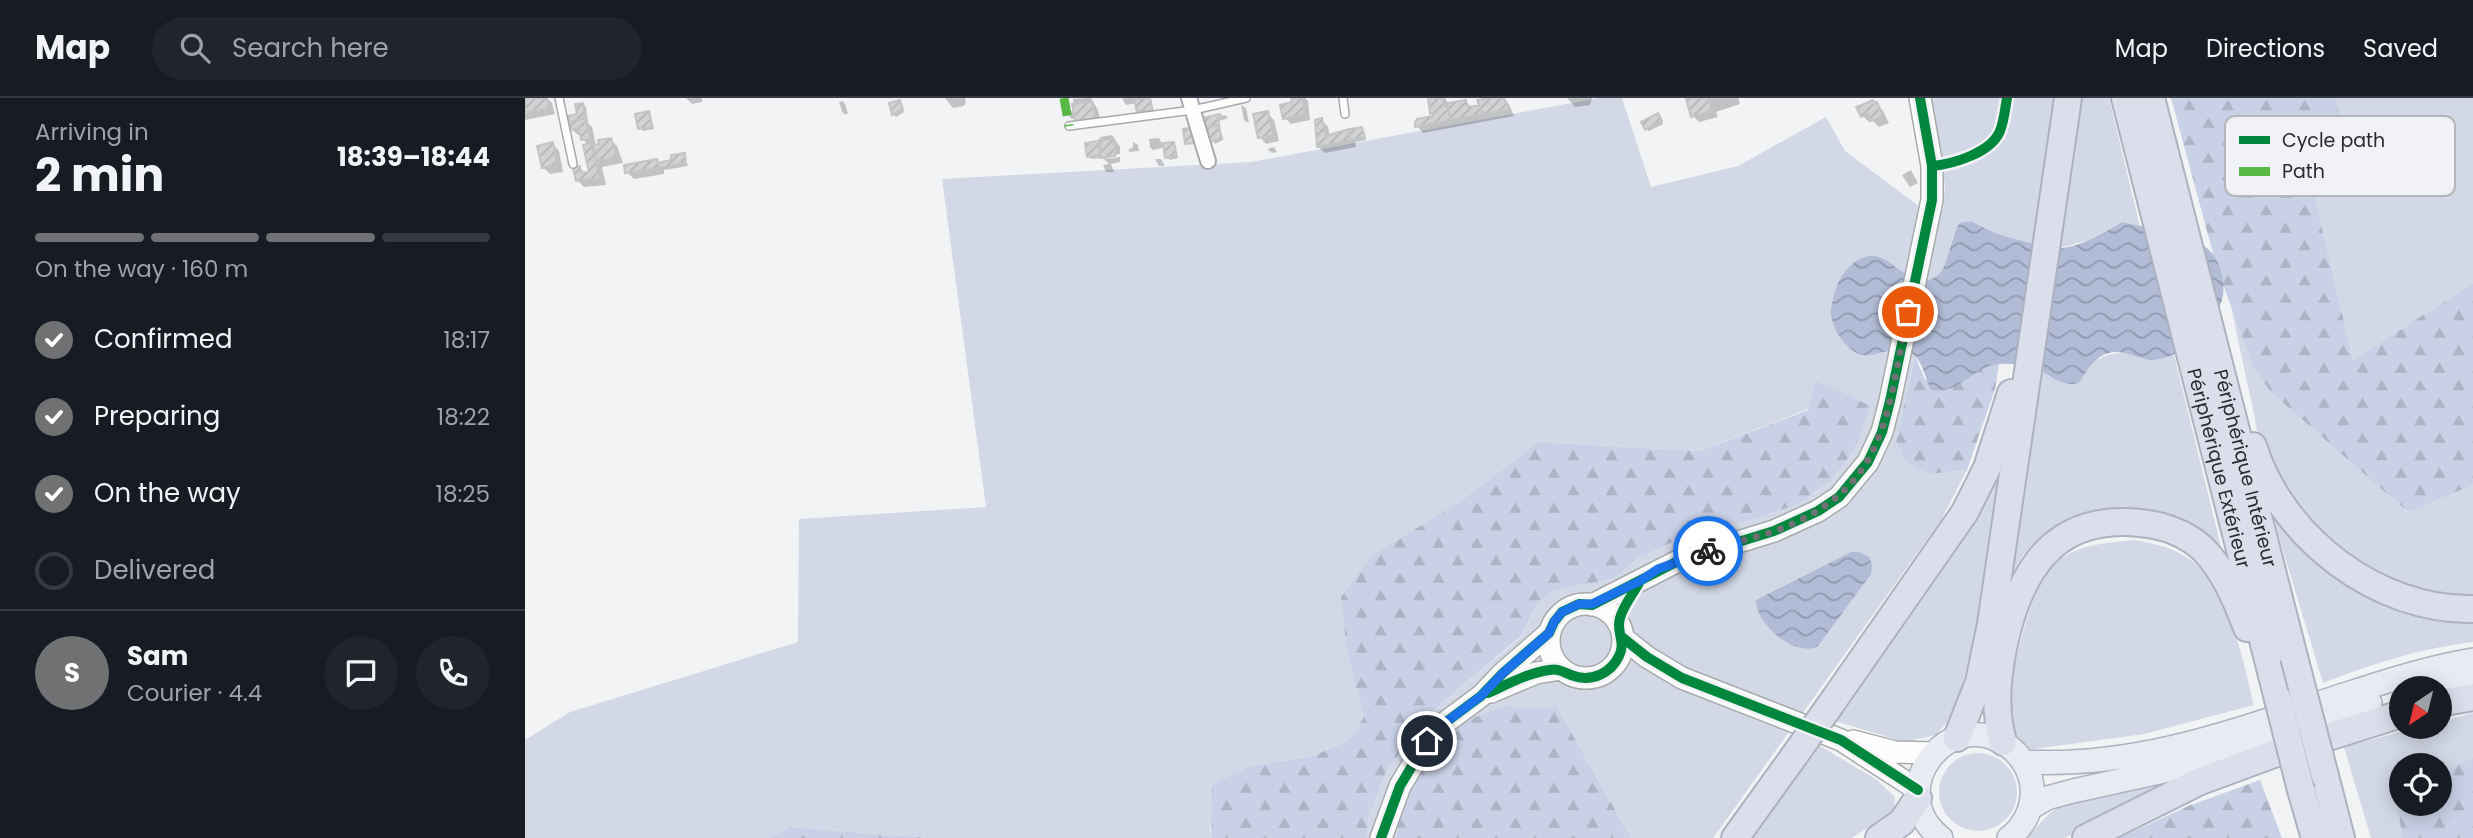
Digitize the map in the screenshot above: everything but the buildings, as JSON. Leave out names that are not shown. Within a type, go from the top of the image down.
[{"type":"highway","points":[[1957,738],[1971,705],[1983,662],[2029,300],[2040,283],[2067,98]]},
{"type":"highway","name":"Périphérique Extérieur","points":[[2125,98],[2219,418]]},
{"type":"highway","name":"Périphérique Intérieur","points":[[2151,98],[2219,418],[2282,663],[2325,776],[2341,838]]},
{"type":"highway","points":[[1735,838],[1965,512],[1987,468],[2019,390]]},
{"type":"highway","points":[[2219,418],[2248,430],[2257,460],[2283,505],[2312,541],[2336,561],[2367,583],[2402,597],[2458,610],[2473,609]]},
{"type":"highway","points":[[2003,743],[1997,720],[1996,699],[2006,634],[2018,593],[2029,572],[2045,552],[2067,536],[2088,526],[2117,520],[2147,523],[2178,532],[2203,549],[2226,582],[2241,612],[2263,684],[2278,699]]},
{"type":"highway","points":[[2282,663],[2278,699],[2315,838]]},
{"type":"highway","points":[[2452,701],[2473,697]]},
{"type":"highway","points":[[2086,838],[2198,782],[2271,755],[2389,718]]},
{"type":"highway","points":[[1879,838],[1902,822],[1918,794]]},
{"type":"main road","points":[[2024,762],[2085,763],[2164,751],[2406,675],[2473,660]]},
{"type":"main road","points":[[2452,682],[2473,679]]},
{"type":"main road","points":[[2030,808],[2047,798],[2182,767],[2389,697]]},
{"type":"main road","points":[[1941,838],[1924,817],[1918,794],[1922,771],[1933,753],[1957,738],[1980,735],[2003,743],[2024,762],[2032,789],[2030,808],[2020,827],[2009,838]]},
{"type":"street","points":[[1592,604],[1680,560],[1774,531],[1818,510],[1839,497],[1868,462],[1877,446],[1887,411],[1932,200],[1932,166],[1920,98]]},
{"type":"street","points":[[1191,104],[1208,161]]},
{"type":"street","points":[[1611,668],[1622,651],[1622,615],[1645,578]]},
{"type":"street","points":[[1381,838],[1399,786],[1427,741],[1549,633],[1562,612],[1579,604],[1592,604],[1608,611],[1621,632],[1647,657],[1682,678],[1840,740],[1918,794]]},
{"type":"street","points":[[1549,633],[1551,655],[1561,669],[1575,676],[1591,678],[1611,668],[1632,668],[1682,678]]},
{"type":"street","points":[[1481,696],[1535,673],[1561,669]]},
{"type":"street","points":[[1840,740],[1856,741],[1895,752],[1933,753]]},
{"type":"lane","points":[[559,98],[573,164]]},
{"type":"lane","points":[[1069,126],[1191,104],[1246,98]]},
{"type":"lane","points":[[1343,98],[1345,114]]},
{"type":"shaded area","points":[[1599,98],[1622,98],[1651,187],[1738,166],[1826,117],[1845,151],[1920,207],[1943,210],[1945,186],[1931,98],[2109,98],[2140,227],[2122,222],[2088,240],[2060,248],[2043,248],[2025,241],[2012,240],[1971,221],[1959,223],[1944,267],[1935,278],[1927,281],[1910,277],[1878,256],[1832,300],[1835,327],[1845,344],[1855,352],[1866,355],[1897,352],[1915,356],[1896,440],[1930,474],[1967,470],[1941,520],[1713,838],[1631,838],[1557,707],[1501,706],[1466,721],[1401,804],[1396,838],[1366,838],[1369,816],[1386,772],[1425,718],[1521,637],[1539,602],[1555,590],[1613,579],[1637,559],[1681,538],[1796,505],[1829,482],[1815,381],[1808,409],[1700,451],[1538,442],[1458,503],[1347,652],[1364,717],[1349,740],[1313,756],[1252,766],[1210,826],[1211,838],[931,838],[790,827],[769,838],[525,838],[525,740],[570,712],[798,642],[799,519],[986,507],[942,179],[1251,162]]},
{"type":"shaded area","points":[[2336,98],[2473,98],[2473,283],[2353,360],[2315,196],[2455,196],[2455,116],[2340,116]]},
{"type":"shaded area","points":[[2231,305],[2253,367],[2407,512],[2473,485],[2473,598],[2419,590],[2395,582],[2353,558],[2315,523],[2280,478],[2262,445]]},
{"type":"shaded area","points":[[2128,352],[2151,360],[2174,355],[2224,559],[2194,528],[2168,515],[2123,508],[2101,510],[2058,525],[2039,538],[2023,555],[2005,588],[2040,370],[2079,383],[2099,359]]},
{"type":"shaded area","points":[[1999,469],[1975,638],[1954,714],[1936,735],[1904,742],[1835,721]]},
{"type":"shaded area","points":[[2266,494],[2295,536],[2473,619],[2473,642],[2397,658],[2323,683]]},
{"type":"shaded area","points":[[2134,540],[2181,554],[2211,581],[2231,621],[2254,705],[2144,734],[2026,750],[2011,731],[2007,713],[2021,638],[2040,586],[2054,565],[2071,553],[2091,546]]},
{"type":"shaded area","points":[[2473,713],[2473,838],[2371,838],[2344,747],[2389,735],[2389,739],[2452,739],[2452,719]]},
{"type":"shaded area","points":[[1815,743],[1877,780],[1895,797],[1894,809],[1852,838],[1745,838]]},
{"type":"shaded area","points":[[1978,753],[1993,756],[2005,765],[2014,777],[2017,792],[2014,807],[2005,819],[1993,828],[1978,831],[1963,828],[1951,819],[1942,807],[1939,792],[1942,777],[1951,765],[1963,756]]},
{"type":"shaded area","points":[[2174,781],[2065,838],[2027,838],[2049,814],[2076,799],[2109,790]]},
{"type":"green space","points":[[2171,98],[2336,98],[2340,116],[2225,116],[2225,196],[2315,196],[2353,360],[2473,283],[2473,485],[2408,512],[2271,392],[2253,367],[2217,268]]},
{"type":"green space","points":[[1915,356],[1925,380],[1976,373],[1984,366],[1999,364],[1995,389],[1967,470],[1930,474],[1906,462],[1896,440]]},
{"type":"green space","points":[[1815,380],[1871,406],[1854,450],[1829,482],[1796,505],[1681,538],[1637,559],[1613,579],[1555,590],[1539,602],[1521,636],[1425,718],[1386,772],[1369,816],[1366,838],[1211,838],[1212,785],[1252,766],[1313,756],[1349,740],[1364,717],[1347,652],[1341,597],[1372,556],[1458,503],[1538,442],[1700,451],[1808,410]]},
{"type":"green space","points":[[1501,706],[1557,707],[1631,838],[1396,838],[1401,804],[1424,763],[1466,721]]},
{"type":"green space","points":[[2473,758],[2473,838],[2403,838],[2399,816],[2452,816],[2452,767]]},
{"type":"green space","points":[[2260,780],[2282,838],[2119,838],[2188,806]]},
{"type":"green space","points":[[790,827],[931,838],[769,838]]},
{"type":"water","points":[[1971,221],[2003,235],[2054,249],[2085,242],[2122,222],[2178,234],[2199,243],[2213,254],[2220,267],[2223,297],[2213,318],[2200,334],[2177,353],[2150,360],[2121,352],[2109,353],[2096,360],[2079,383],[2073,384],[2030,367],[2006,364],[1982,369],[1951,388],[1931,390],[1920,363],[1909,352],[1896,350],[1863,355],[1843,342],[1836,331],[1831,312],[1842,276],[1854,262],[1866,257],[1879,257],[1908,276],[1924,281],[1932,279],[1943,269],[1959,223]]},
{"type":"water","points":[[1851,552],[1859,552],[1869,557],[1872,564],[1871,574],[1818,646],[1799,648],[1770,629],[1762,619],[1756,600]]},
{"type":"marked path","points":[[1064,98],[1069,126]]},
{"type":"cycle path","points":[[1381,838],[1400,786],[1427,741],[1549,633],[1562,612],[1579,604],[1592,605],[1680,560],[1774,531],[1818,511],[1839,497],[1868,462],[1882,432],[1890,401],[1932,200],[1932,166],[1920,98]]},
{"type":"cycle path","points":[[1932,166],[1971,156],[1989,145],[2000,131],[2007,98]]},
{"type":"cycle path","points":[[1488,693],[1541,671],[1559,670],[1581,678],[1594,677],[1606,671],[1616,662],[1621,652],[1620,620],[1640,581]]},
{"type":"cycle path","points":[[1623,638],[1647,657],[1682,678],[1841,740],[1918,790]]},
{"type":"way so far","points":[[1708,551],[1774,531],[1800,520],[1839,497],[1853,482],[1868,462],[1882,432],[1908,312]]},
{"type":"route","points":[[1427,741],[1549,633],[1562,612],[1579,604],[1592,604],[1640,581],[1658,569],[1708,551]]}]
